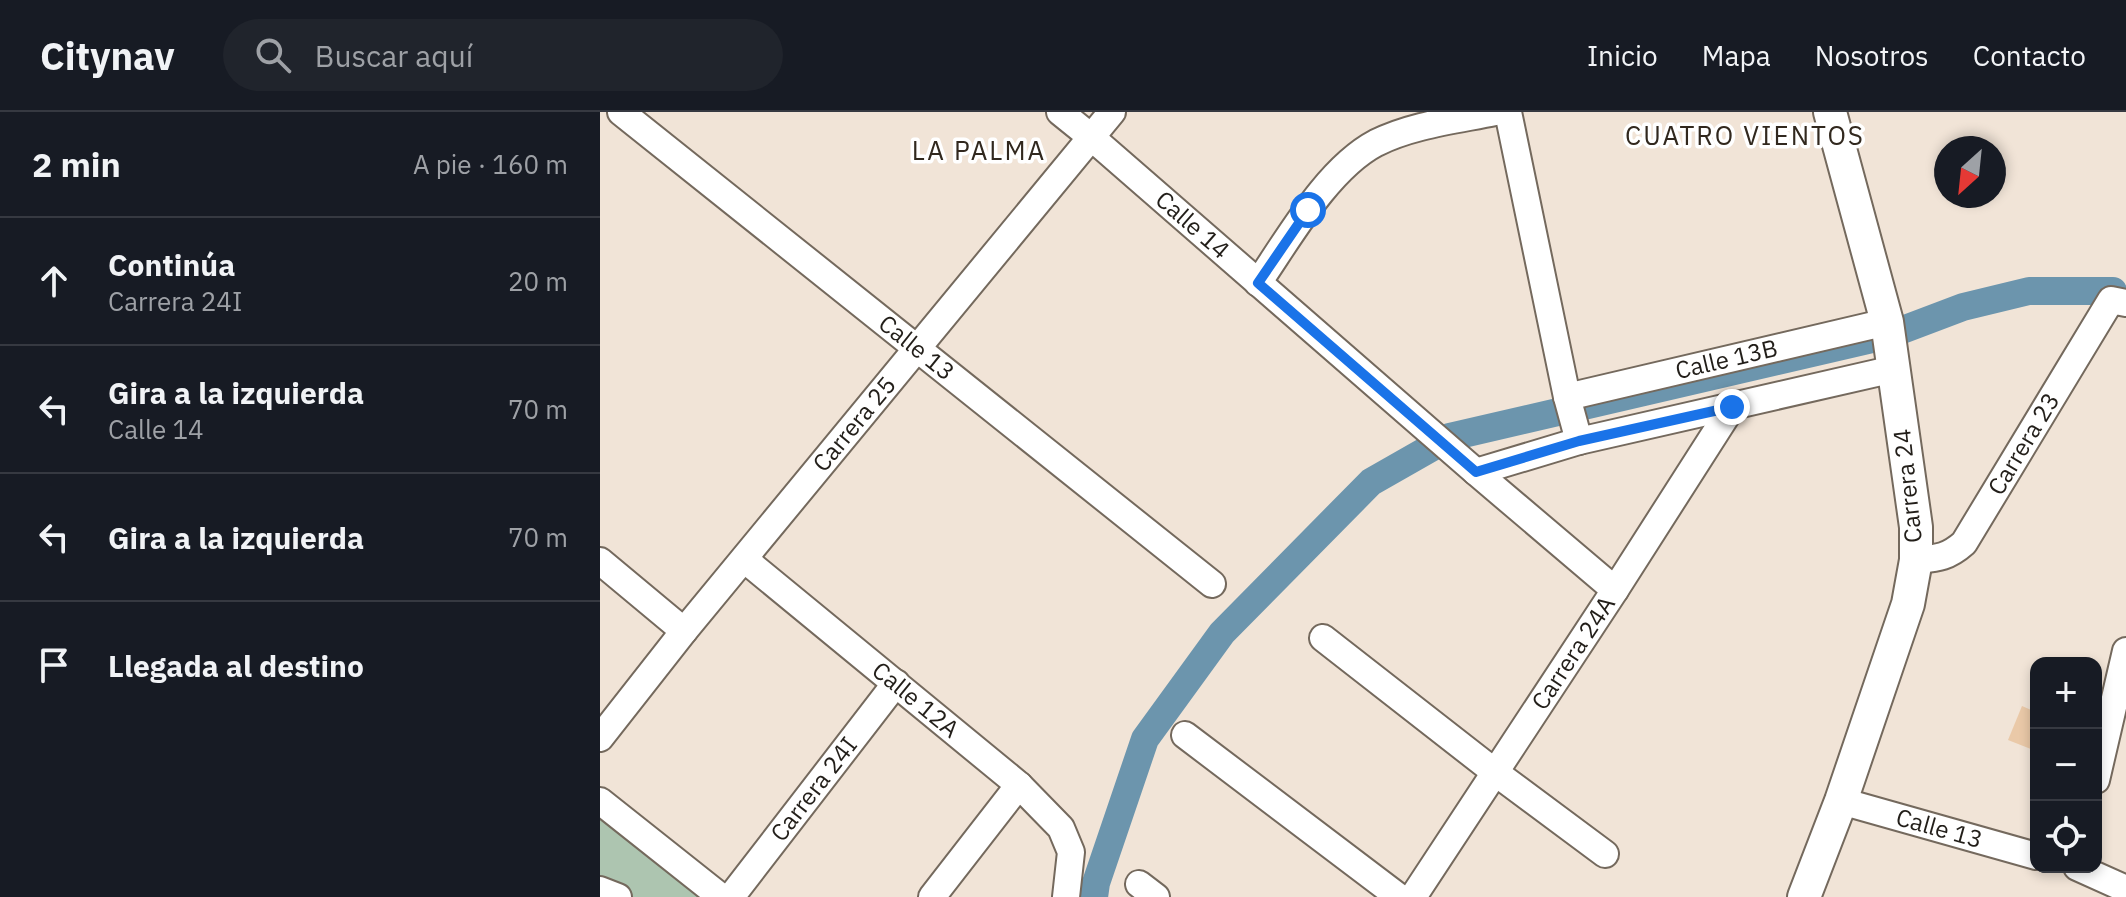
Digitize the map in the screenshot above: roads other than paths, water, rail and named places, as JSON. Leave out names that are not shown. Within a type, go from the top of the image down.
[{"type":"street","name":"Calle 13","points":[[621,112],[1212,584]]},
{"type":"street","name":"Calle 14","points":[[1060,112],[1615,590]]},
{"type":"street","name":"Carrera 25","points":[[600,738],[684,631],[1112,112]]},
{"type":"street","points":[[1258,283],[1308,210],[1354,158],[1375,144],[1412,130],[1495,112]]},
{"type":"street","points":[[1508,112],[1567,397],[1579,441]]},
{"type":"street","name":"Carrera 24","points":[[1804,897],[1841,801],[1908,604],[1916,560],[1916,527],[1887,322],[1830,112]]},
{"type":"street","name":"Carrera 23","points":[[1916,560],[1940,558],[1964,543],[2119,301]]},
{"type":"street","name":"Calle 13B","points":[[1567,397],[1887,322]]},
{"type":"street","points":[[1476,472],[1579,441],[1894,369]]},
{"type":"street","name":"Carrera 24A","points":[[1413,897],[1732,407]]},
{"type":"street","name":"Calle 12A","points":[[744,559],[1019,785],[1061,828],[1071,852],[1066,897]]},
{"type":"street","points":[[600,561],[684,631]]},
{"type":"street","points":[[1323,638],[1605,854]]},
{"type":"street","points":[[2102,755],[2126,656]]},
{"type":"street","name":"Carrera 24I","points":[[731,897],[896,683]]},
{"type":"street","points":[[1185,735],[1399,897]]},
{"type":"street","points":[[932,897],[1019,785]]},
{"type":"street","points":[[600,801],[721,897]]},
{"type":"street","name":"Calle 13","points":[[1841,801],[2030,854]]},
{"type":"street","points":[[2090,873],[2126,889]]},
{"type":"street","points":[[600,890],[618,897]]},
{"type":"waterway","points":[[1094,897],[1145,739],[1222,633],[1371,482],[1450,437],[1889,335],[1963,307],[2029,291],[2113,291]]},
{"type":"district","name":"CUATRO VIENTOS","points":[[1745,136]]},
{"type":"district","name":"LA PALMA","points":[[979,151]]}]
